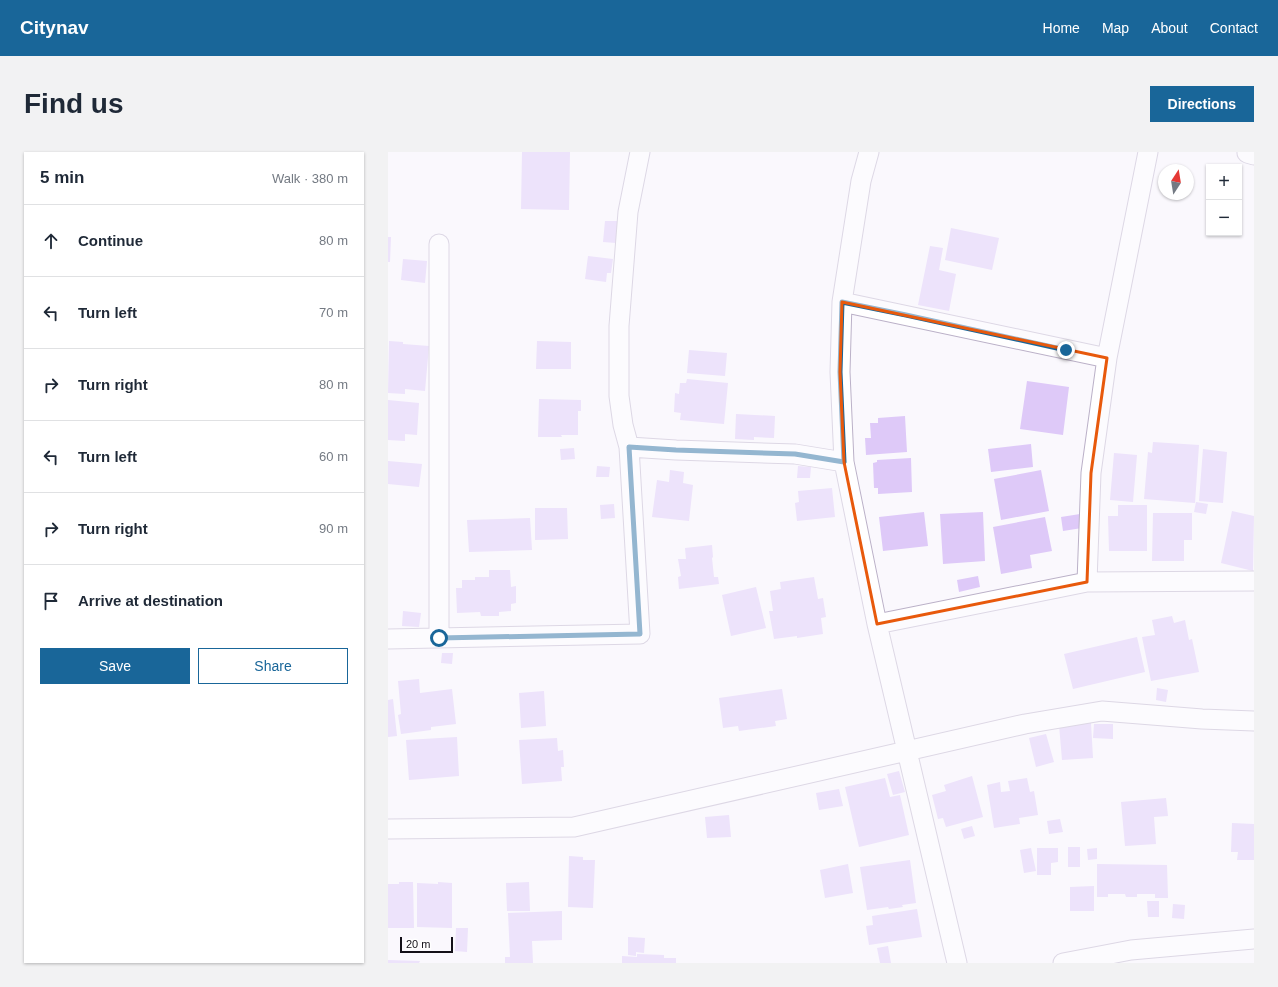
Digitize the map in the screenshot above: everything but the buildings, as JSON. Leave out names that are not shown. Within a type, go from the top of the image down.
[{"type":"street","points":[[388,639],[640,634],[629,447],[623,425],[619,396],[619,326],[628,212],[640,152]]},
{"type":"street","points":[[868,152],[860,181],[842,302],[840,372],[844,462],[877,624],[957,963]]},
{"type":"street","points":[[1087,582],[1091,473],[1107,358],[1148,152]]},
{"type":"street","points":[[439,244],[439,638]]},
{"type":"street","points":[[842,302],[1107,358]]},
{"type":"street","points":[[629,447],[795,454],[844,462]]},
{"type":"street","points":[[877,624],[1087,582],[1254,581]]},
{"type":"street","points":[[388,829],[574,827],[1025,724],[1102,711],[1202,719],[1254,721]]},
{"type":"street","points":[[1063,963],[1131,950],[1254,939]]},
{"type":"highlighted area","points":[[842,302],[1107,358],[1091,473],[1087,582],[877,624],[844,462],[840,372]]},
{"type":"route","points":[[439,638],[640,634],[629,447],[795,454],[844,462],[840,372],[842,302],[1066,350]]}]
